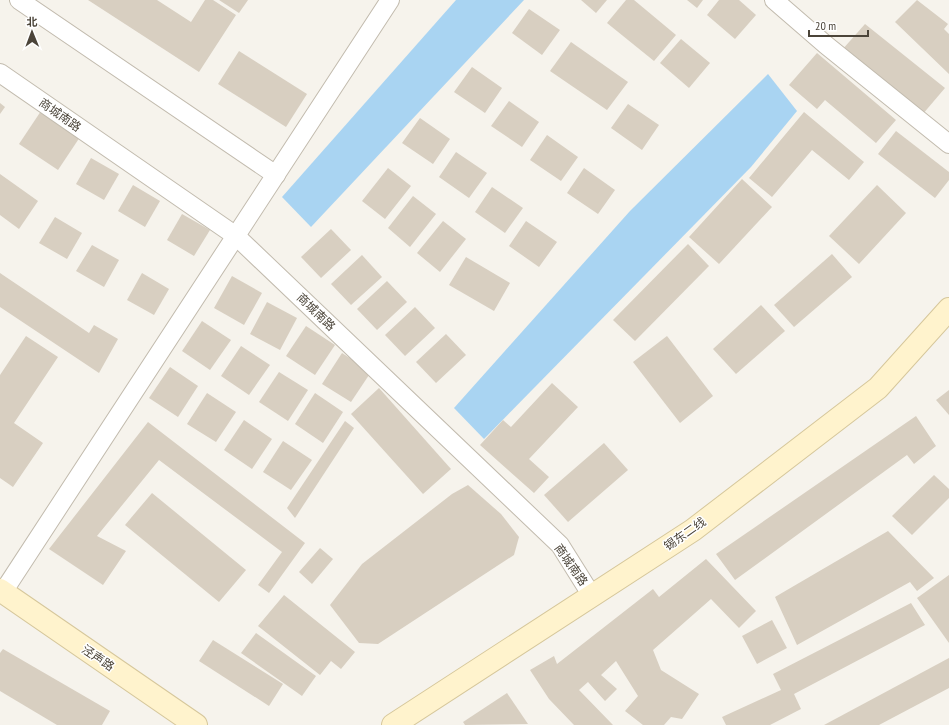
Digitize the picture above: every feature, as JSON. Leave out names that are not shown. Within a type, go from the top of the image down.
[{"type":"main road","name":"锡东二线","points":[[393,725],[693,530],[878,388],[949,309]]},
{"type":"main road","name":"泾声路","points":[[2,591],[196,725]]},
{"type":"street","points":[[19,0],[276,175]]},
{"type":"street","points":[[2,591],[390,0]]},
{"type":"street","points":[[774,0],[826,45],[949,144]]},
{"type":"street","name":"商城南路","points":[[0,73],[236,236],[560,545],[592,596]]},
{"type":"water","points":[[456,0],[524,0],[311,227],[282,197]]},
{"type":"water","points":[[768,74],[797,111],[751,167],[484,439],[454,408],[630,211]]},
{"type":"building","points":[[88,0],[157,0],[191,22],[205,0],[213,0],[236,15],[199,72]]},
{"type":"building","points":[[219,0],[248,0],[239,13]]},
{"type":"building","points":[[581,0],[607,0],[596,13]]},
{"type":"building","points":[[626,0],[634,0],[676,35],[654,61],[607,23]]},
{"type":"building","points":[[687,0],[703,0],[697,8]]},
{"type":"building","points":[[719,0],[739,0],[756,15],[735,39],[707,15]]},
{"type":"building","points":[[917,0],[948,24],[944,29],[949,34],[949,74],[895,22]]},
{"type":"building","points":[[529,9],[560,30],[542,55],[512,33]]},
{"type":"building","points":[[865,24],[945,88],[922,115],[842,50]]},
{"type":"building","points":[[681,39],[710,63],[689,88],[660,63]]},
{"type":"building","points":[[571,42],[628,82],[607,110],[550,71]]},
{"type":"building","points":[[239,51],[307,94],[286,127],[218,84]]},
{"type":"building","points":[[817,53],[896,120],[876,143],[825,100],[817,109],[789,85]]},
{"type":"building","points":[[472,67],[502,88],[485,113],[454,92]]},
{"type":"building","points":[[509,101],[539,122],[522,147],[491,126]]},
{"type":"building","points":[[0,103],[5,107],[0,114]]},
{"type":"building","points":[[628,104],[659,125],[642,150],[611,128]]},
{"type":"building","points":[[41,111],[80,137],[58,170],[19,144]]},
{"type":"building","points":[[804,112],[864,162],[849,180],[812,150],[772,197],[749,178]]},
{"type":"building","points":[[420,118],[450,139],[433,164],[402,143]]},
{"type":"building","points":[[896,131],[949,172],[949,180],[935,198],[878,154]]},
{"type":"building","points":[[547,135],[578,157],[561,181],[530,160]]},
{"type":"building","points":[[456,152],[487,173],[469,198],[439,177]]},
{"type":"building","points":[[91,158],[119,174],[104,200],[76,184]]},
{"type":"building","points":[[388,168],[411,186],[385,219],[362,201]]},
{"type":"building","points":[[584,168],[615,190],[598,214],[567,193]]},
{"type":"building","points":[[0,174],[38,201],[19,229],[0,215]]},
{"type":"building","points":[[742,179],[772,207],[719,264],[689,237]]},
{"type":"building","points":[[133,185],[160,201],[145,227],[118,211]]},
{"type":"building","points":[[877,185],[906,213],[859,264],[829,236]]},
{"type":"building","points":[[492,187],[523,208],[505,233],[475,212]]},
{"type":"building","points":[[413,196],[436,214],[410,247],[388,228]]},
{"type":"building","points":[[182,214],[210,230],[194,256],[167,240]]},
{"type":"building","points":[[55,217],[82,233],[67,259],[39,243]]},
{"type":"building","points":[[443,221],[466,239],[440,272],[417,253]]},
{"type":"building","points":[[526,221],[557,242],[539,267],[509,246]]},
{"type":"building","points":[[331,229],[351,250],[321,278],[301,257]]},
{"type":"building","points":[[688,244],[709,266],[635,341],[613,320]]},
{"type":"building","points":[[92,245],[119,260],[104,287],[76,271]]},
{"type":"building","points":[[832,254],[852,277],[794,327],[774,305]]},
{"type":"building","points":[[362,255],[382,277],[351,305],[331,284]]},
{"type":"building","points":[[466,257],[510,283],[494,311],[449,285]]},
{"type":"building","points":[[0,273],[89,333],[94,325],[118,339],[99,373],[0,307]]},
{"type":"building","points":[[142,273],[169,289],[154,315],[127,300]]},
{"type":"building","points":[[232,276],[262,293],[244,325],[214,308]]},
{"type":"building","points":[[387,281],[407,302],[377,330],[357,309]]},
{"type":"building","points":[[267,302],[297,318],[280,350],[250,334]]},
{"type":"building","points":[[761,305],[785,331],[736,374],[713,349]]},
{"type":"building","points":[[415,307],[435,328],[405,356],[385,335]]},
{"type":"building","points":[[202,321],[231,340],[210,370],[182,351]]},
{"type":"building","points":[[306,326],[335,345],[315,375],[286,356]]},
{"type":"building","points":[[446,334],[466,355],[436,383],[416,362]]},
{"type":"building","points":[[26,336],[58,357],[14,423],[43,443],[13,487],[0,478],[0,375]]},
{"type":"building","points":[[667,336],[713,396],[680,423],[633,362]]},
{"type":"building","points":[[241,346],[270,365],[249,395],[221,376]]},
{"type":"building","points":[[342,353],[371,372],[351,402],[322,384]]},
{"type":"building","points":[[170,367],[198,386],[178,417],[149,398]]},
{"type":"building","points":[[279,372],[308,390],[288,421],[259,402]]},
{"type":"building","points":[[552,383],[578,407],[529,459],[549,477],[534,493],[480,445],[503,420],[511,427]]},
{"type":"building","points":[[379,388],[451,469],[423,494],[351,414]]},
{"type":"building","points":[[949,390],[949,415],[936,400]]},
{"type":"building","points":[[207,393],[236,412],[216,442],[187,424]]},
{"type":"building","points":[[315,393],[343,412],[323,443],[295,424]]},
{"type":"building","points":[[916,416],[936,446],[914,464],[907,455],[735,580],[716,554]]},
{"type":"building","points":[[244,420],[272,439],[252,469],[224,450]]},
{"type":"building","points":[[345,421],[354,428],[295,518],[287,508]]},
{"type":"building","points":[[148,422],[305,543],[269,593],[258,585],[282,552],[159,460],[97,536],[126,551],[103,585],[49,549]]},
{"type":"building","points":[[283,441],[312,460],[291,490],[263,472]]},
{"type":"building","points":[[604,443],[628,470],[568,522],[544,495]]},
{"type":"building","points":[[934,475],[949,489],[949,498],[912,535],[892,516]]},
{"type":"building","points":[[468,485],[501,514],[519,537],[514,555],[378,644],[359,643],[330,605],[362,564],[452,494]]},
{"type":"building","points":[[152,493],[246,570],[219,602],[125,525]]},
{"type":"building","points":[[888,531],[934,578],[917,591],[910,582],[797,645],[775,597]]},
{"type":"building","points":[[320,548],[333,559],[312,584],[299,572]]},
{"type":"building","points":[[706,559],[756,611],[739,628],[711,599],[653,650],[661,670],[699,694],[682,719],[671,717],[664,725],[643,725],[625,711],[638,696],[616,661],[601,675],[617,689],[605,701],[588,682],[579,690],[613,725],[574,725],[549,699],[530,670],[554,656],[557,664],[653,589],[659,597]]},
{"type":"building","points":[[949,575],[949,643],[917,598]]},
{"type":"building","points":[[284,595],[355,652],[341,669],[331,661],[320,675],[258,626]]},
{"type":"building","points":[[911,603],[925,625],[794,694],[801,709],[770,725],[726,725],[722,717],[781,690],[773,674]]},
{"type":"building","points":[[772,620],[787,648],[757,664],[742,636]]},
{"type":"building","points":[[256,633],[316,676],[302,696],[241,653]]},
{"type":"building","points":[[213,640],[283,684],[269,706],[199,661]]},
{"type":"building","points":[[3,649],[110,711],[102,725],[57,725],[0,691],[0,653]]},
{"type":"building","points":[[949,658],[949,688],[879,725],[824,725]]},
{"type":"building","points":[[507,693],[528,724],[465,725],[463,722]]}]
